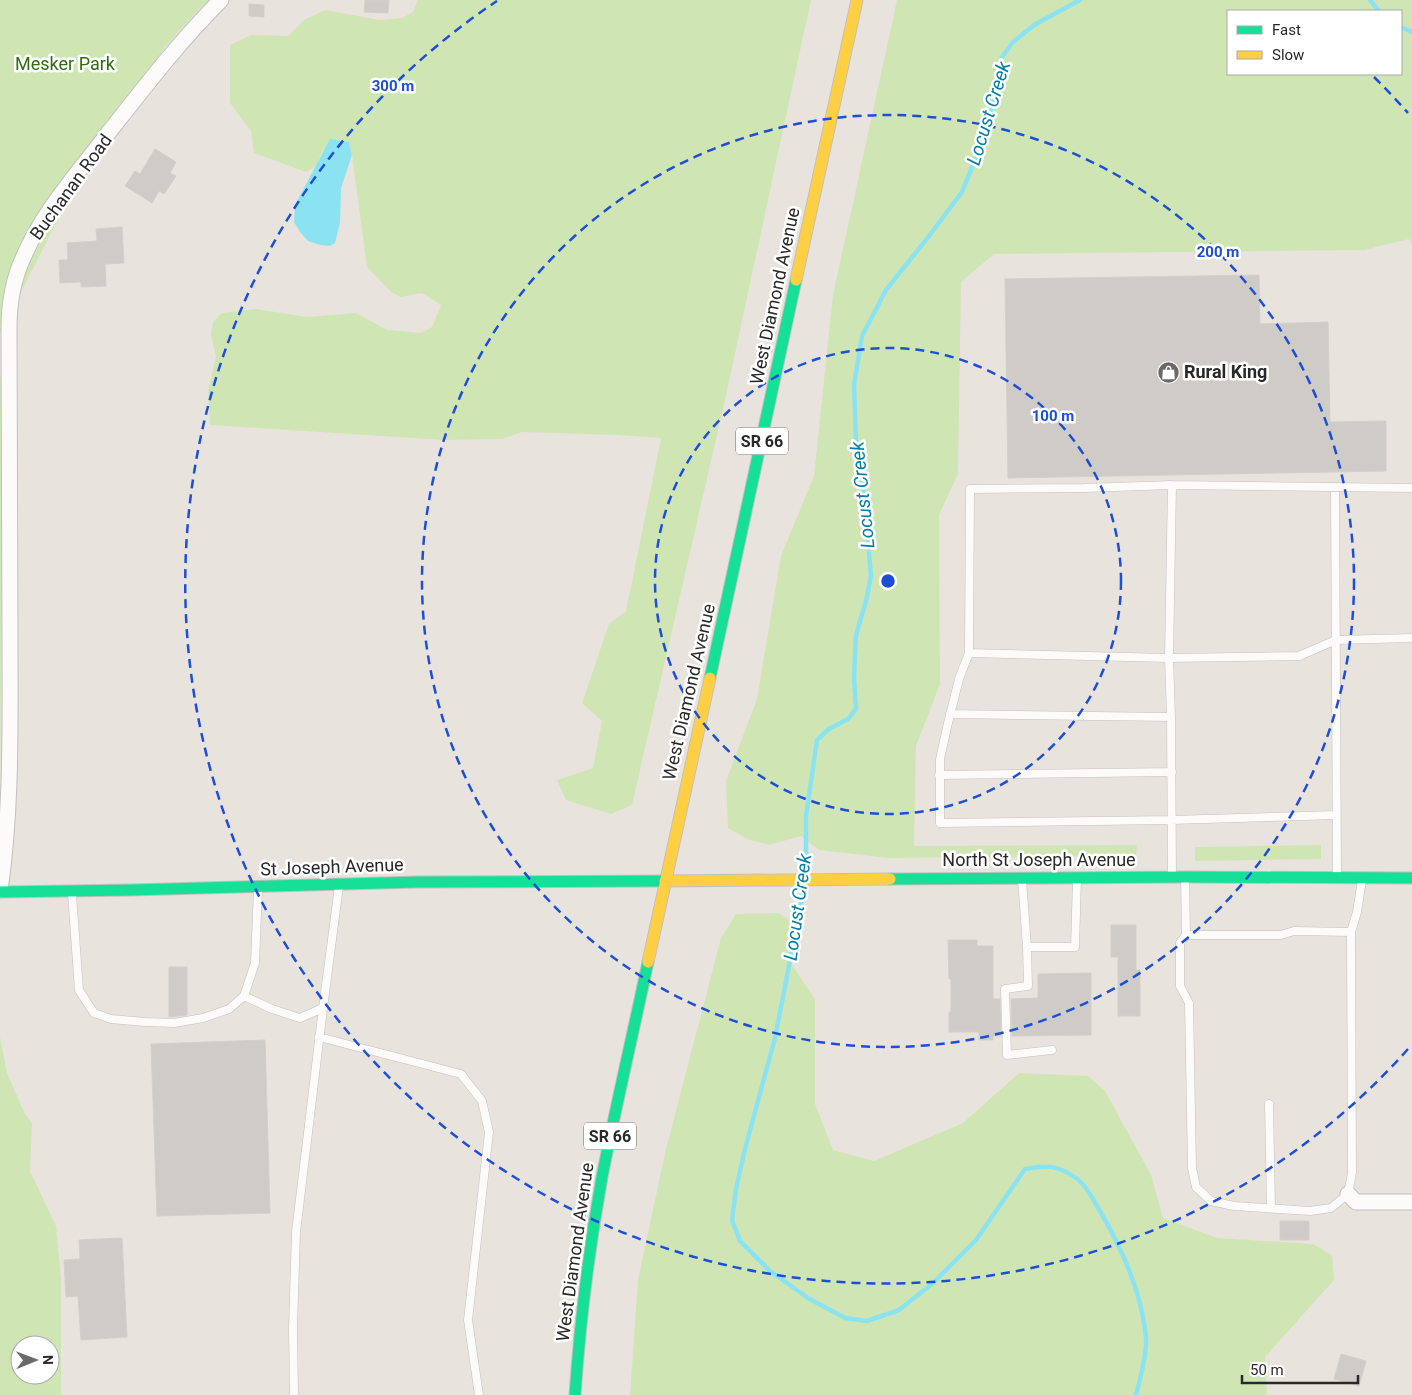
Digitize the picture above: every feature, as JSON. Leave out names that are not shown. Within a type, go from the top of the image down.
[{"type":"main road","name":"West Diamond Avenue","points":[[575,1395],[585,1291],[600,1192],[665,881],[857,0]]},
{"type":"main road","name":"North St Joseph Avenue","points":[[665,881],[1172,877],[1412,878]]},
{"type":"main road","name":"St Joseph Avenue","points":[[0,891],[72,891],[418,882],[665,881]]},
{"type":"street","name":"Buchanan Road","points":[[0,891],[6,849],[8,785],[10,487],[4,328],[17,274],[37,228],[69,184],[160,67],[192,29],[221,0]]},
{"type":"street","points":[[1348,1194],[1356,1202],[1412,1202]]},
{"type":"lane","points":[[1172,485],[1169,658],[1172,877]]},
{"type":"lane","points":[[1336,815],[1171,820],[940,823],[940,759],[959,679],[969,653],[970,489],[1172,485],[1412,488]]},
{"type":"lane","points":[[1335,487],[1336,878]]},
{"type":"lane","points":[[969,653],[1169,658],[1299,656],[1336,640],[1412,638]]},
{"type":"lane","points":[[950,714],[1171,717]]},
{"type":"lane","points":[[939,775],[1172,772]]},
{"type":"lane","points":[[1185,877],[1186,935],[1180,943],[1180,986],[1189,1003],[1192,1168],[1196,1187],[1211,1201],[1234,1206],[1310,1211],[1331,1208],[1348,1194],[1352,1173],[1351,932],[1357,912],[1362,878]]},
{"type":"lane","points":[[1022,878],[1028,986],[1005,989],[1007,1055],[1052,1050]]},
{"type":"lane","points":[[1027,947],[1075,947],[1077,878]]},
{"type":"lane","points":[[294,1395],[293,1328],[296,1232],[322,1008],[339,884]]},
{"type":"lane","points":[[72,891],[79,990],[94,1013],[112,1019],[174,1023],[203,1018],[229,1009],[244,996],[255,963],[258,886]]},
{"type":"lane","points":[[1186,935],[1280,935],[1294,932],[1351,932]]},
{"type":"lane","points":[[244,996],[272,1009],[300,1018],[322,1008]]},
{"type":"lane","points":[[319,1037],[461,1074],[482,1101],[489,1132],[468,1320],[479,1395]]},
{"type":"lane","points":[[1269,1104],[1271,1208]]},
{"type":"green space","name":"Mesker Park","points":[[0,0],[211,0],[200,8],[164,48],[132,98],[100,137],[0,333]]},
{"type":"green space","points":[[418,0],[811,0],[725,400],[632,805],[611,814],[566,800],[557,780],[593,768],[602,721],[582,703],[609,624],[626,611],[661,438],[522,432],[502,439],[444,440],[210,425],[208,390],[216,357],[211,334],[213,322],[222,313],[256,309],[307,317],[356,313],[387,330],[421,333],[432,327],[441,305],[422,293],[401,297],[391,292],[367,267],[349,142],[323,150],[316,166],[306,172],[254,153],[251,131],[230,103],[230,45],[251,35],[288,36],[304,20],[325,10],[380,20],[402,18],[413,12]]},
{"type":"green space","points":[[897,0],[1412,0],[1412,245],[1409,239],[1364,250],[994,254],[961,282],[958,474],[939,515],[940,684],[916,746],[914,846],[1137,845],[1136,856],[889,858],[819,850],[801,836],[769,845],[747,839],[728,828],[726,781],[757,699],[781,556],[814,476],[833,295]]},
{"type":"green space","points":[[0,375],[3,385],[0,807]]},
{"type":"green space","points":[[1321,845],[1321,859],[1195,861],[1195,847]]},
{"type":"green space","points":[[778,913],[790,920],[790,962],[815,999],[815,1104],[833,1150],[874,1161],[963,1123],[1019,1073],[1088,1076],[1105,1091],[1151,1175],[1163,1218],[1217,1238],[1313,1244],[1332,1255],[1334,1280],[1265,1357],[1267,1395],[630,1395],[638,1280],[665,1153],[721,938],[736,914]]},
{"type":"green space","points":[[0,1037],[7,1073],[25,1114],[32,1123],[30,1171],[56,1226],[61,1279],[61,1395],[0,1395]]},
{"type":"water","points":[[330,139],[349,142],[352,155],[341,188],[340,223],[335,243],[330,246],[308,241],[294,222],[295,205]]},
{"type":"building","points":[[365,0],[389,0],[388,13],[364,12]]},
{"type":"building","points":[[249,4],[264,5],[264,17],[249,16]]},
{"type":"building","points":[[155,149],[176,162],[170,173],[176,176],[164,194],[159,191],[152,203],[125,186],[135,171],[140,174]]},
{"type":"building","points":[[122,227],[124,263],[105,264],[106,286],[81,287],[81,282],[60,283],[59,260],[68,260],[67,243],[97,241],[96,229]]},
{"type":"building","name":"Rural King","points":[[1259,275],[1260,324],[1328,322],[1330,422],[1386,421],[1386,471],[1008,478],[1005,279]]},
{"type":"building","points":[[1111,925],[1136,925],[1136,970],[1140,970],[1140,1016],[1118,1016],[1118,957],[1111,957]]},
{"type":"building","points":[[948,940],[977,940],[977,946],[993,946],[993,999],[1000,999],[1001,1036],[993,1036],[993,1040],[979,1040],[979,1032],[949,1032],[951,979],[949,979]]},
{"type":"building","points":[[169,967],[187,967],[187,1015],[169,1017]]},
{"type":"building","points":[[1091,973],[1091,1035],[1012,1036],[1011,999],[1038,998],[1038,974]]},
{"type":"building","points":[[265,1040],[270,1213],[157,1216],[151,1044]]},
{"type":"building","points":[[1280,1221],[1309,1221],[1309,1240],[1280,1240]]},
{"type":"building","points":[[122,1238],[127,1337],[81,1340],[78,1296],[66,1297],[64,1260],[80,1259],[79,1240]]},
{"type":"building","points":[[1341,1354],[1366,1361],[1359,1386],[1334,1379]]},
{"type":"waterway","name":"Locust Creek","points":[[804,876],[806,816],[817,740],[829,729],[848,719],[856,709],[854,677],[856,635],[871,576],[864,496],[856,441],[854,385],[862,336],[886,290],[962,192],[983,140],[993,104],[1002,57],[1013,42],[1034,25],[1080,0]]},
{"type":"waterway","name":"Locust Creek","points":[[1370,0],[1378,10]]},
{"type":"waterway","name":"Locust Creek","points":[[1402,27],[1412,32]]},
{"type":"waterway","name":"Locust Creek","points":[[803,886],[775,1038],[736,1189],[732,1220],[740,1241],[770,1271],[808,1298],[845,1318],[867,1321],[899,1310],[933,1283],[976,1240],[1025,1169],[1040,1167],[1058,1168],[1079,1181],[1091,1195],[1122,1253],[1135,1286],[1144,1320],[1146,1338],[1136,1395]]},
{"type":"traffic: fast","points":[[710,678],[796,280]]},
{"type":"traffic: fast","points":[[890,879],[1412,878]]},
{"type":"traffic: fast","points":[[0,892],[418,882],[665,881]]},
{"type":"traffic: fast","points":[[575,1395],[586,1286],[597,1204],[648,962]]},
{"type":"traffic: slow","points":[[796,280],[857,0]]},
{"type":"traffic: slow","points":[[648,962],[710,678]]},
{"type":"traffic: slow","points":[[665,881],[890,879]]},
{"type":"place","name":"Rural King","points":[[1168,372]]}]
